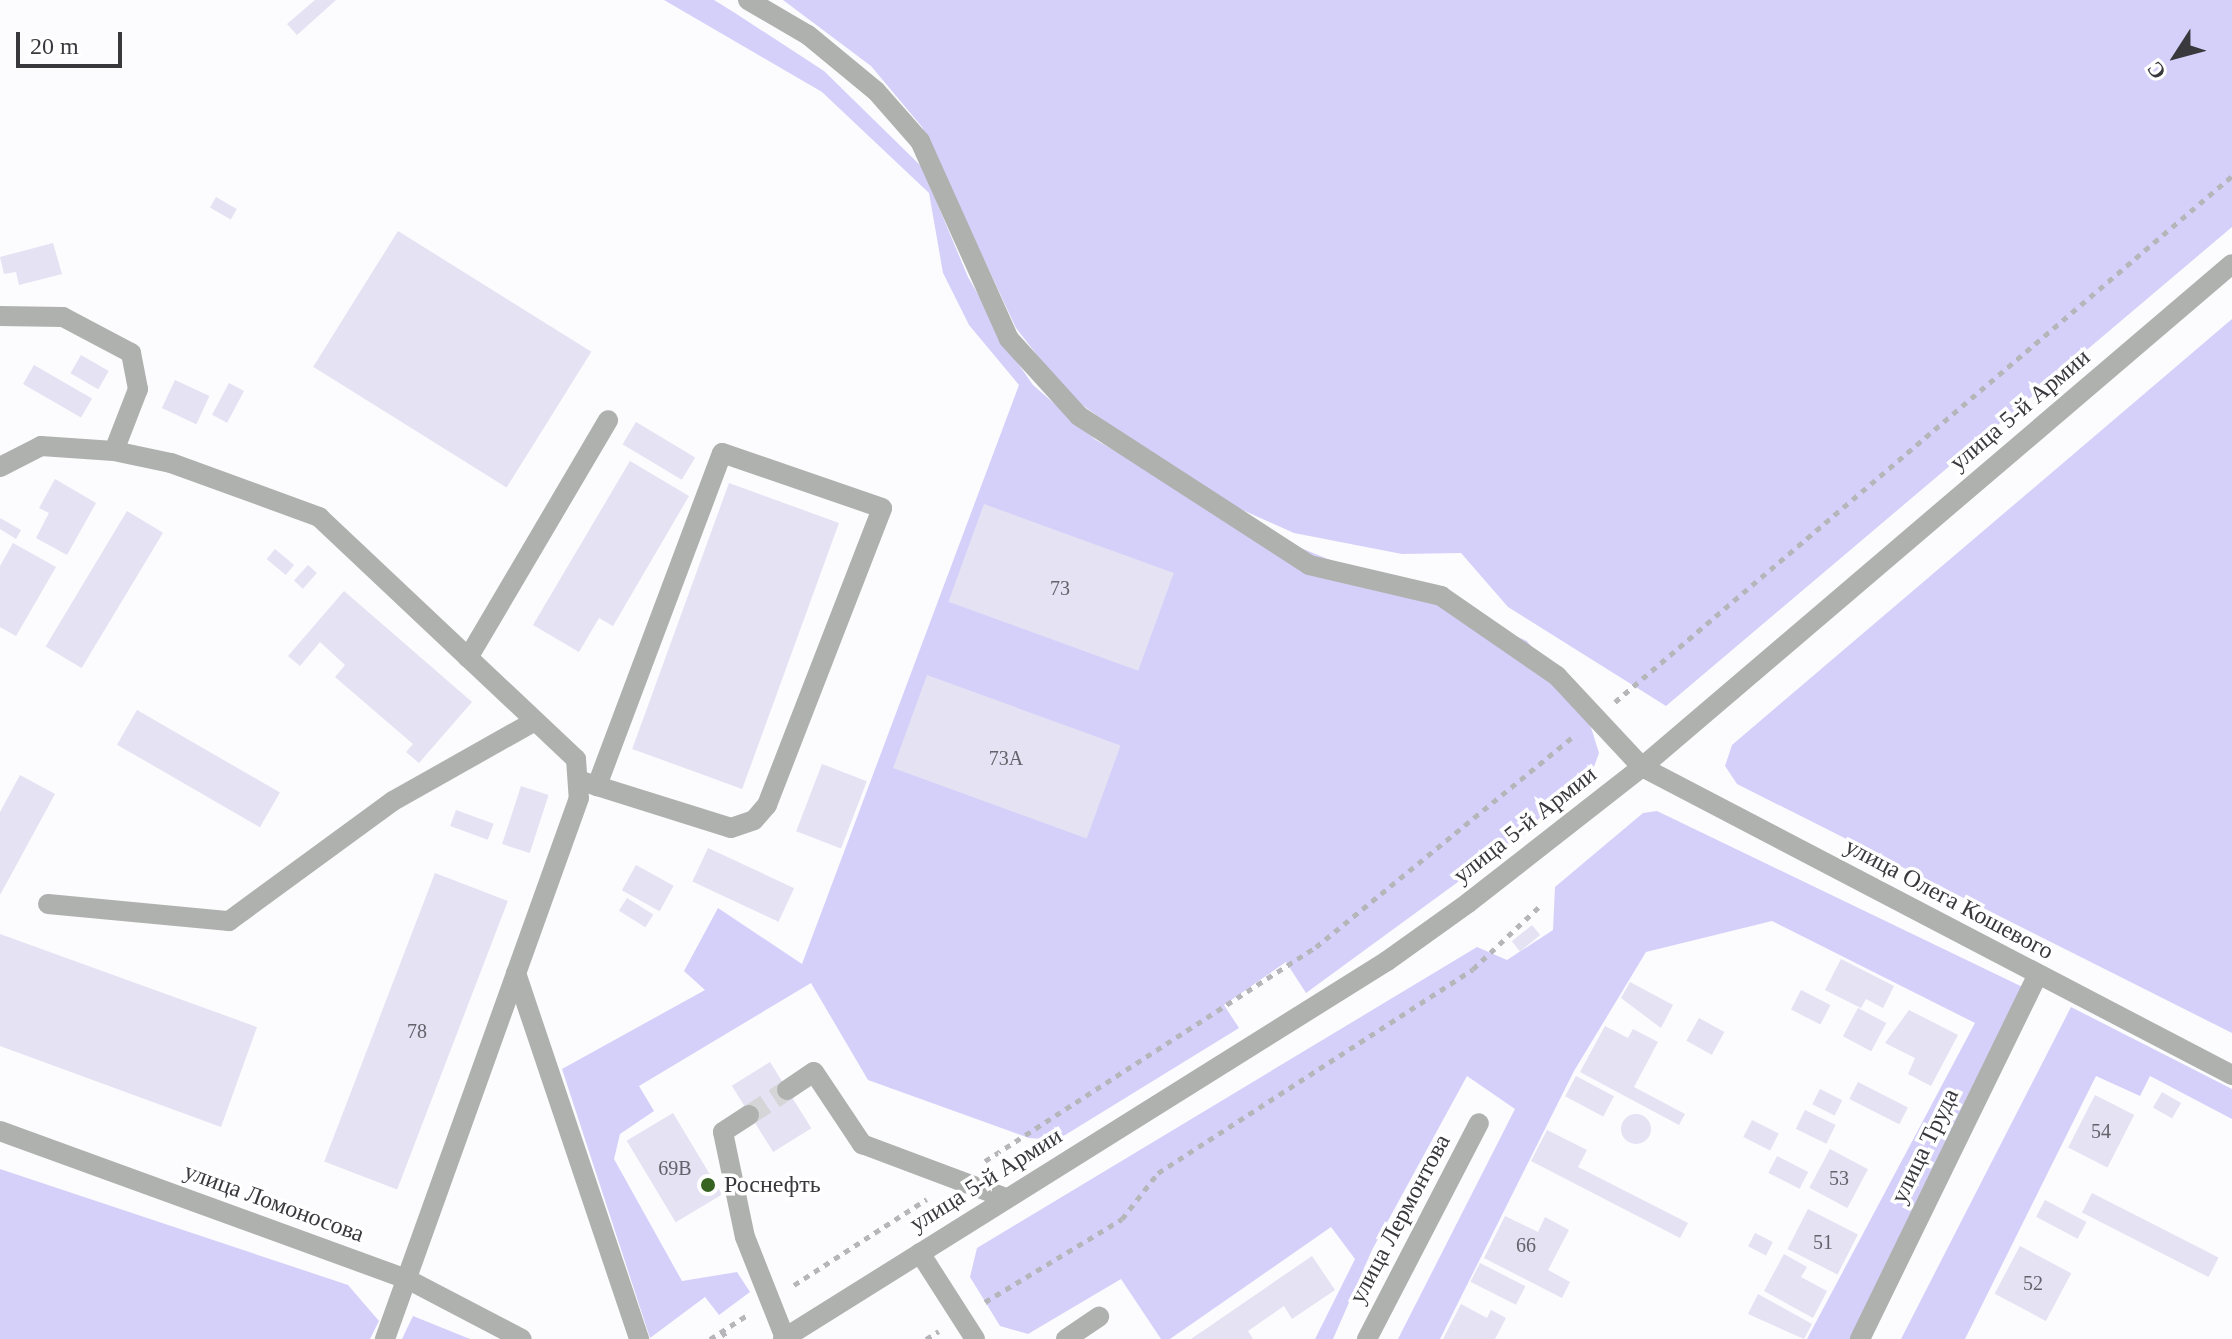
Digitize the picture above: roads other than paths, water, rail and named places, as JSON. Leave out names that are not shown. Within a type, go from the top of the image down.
[{"type":"street","name":"улица Олега Кошевого","points":[[748,0],[808,35],[876,91],[920,141],[1009,339],[1079,416],[1309,565],[1441,596],[1557,676],[1642,767],[2037,976],[2232,1075]]},
{"type":"street","name":"улица 5-й Армии","points":[[784,1338],[1387,961],[1642,767],[2232,264]]},
{"type":"street","points":[[0,316],[63,317],[131,353],[138,389],[114,451]]},
{"type":"street","points":[[468,658],[608,420]]},
{"type":"street","points":[[0,467],[41,446],[114,451],[171,463],[319,517],[576,759],[587,783],[731,828],[754,820],[767,805],[882,508],[722,453],[587,783],[579,798],[409,1280],[385,1339]]},
{"type":"street","points":[[48,904],[229,921],[393,801],[535,721]]},
{"type":"street","points":[[516,973],[639,1339]]},
{"type":"street","name":"улица Труда","points":[[1860,1339],[2037,976]]},
{"type":"street","points":[[787,1090],[814,1072],[862,1144],[1006,1198]]},
{"type":"street","points":[[749,1115],[723,1132],[745,1237],[784,1338]]},
{"type":"street","name":"улица Лермонтова","points":[[1367,1339],[1479,1123]]},
{"type":"street","name":"улица Ломоносова","points":[[0,1131],[409,1280],[522,1339]]},
{"type":"street","points":[[920,1253],[975,1339]]},
{"type":"street","points":[[1066,1339],[1099,1317]]},
{"type":"tunnel","points":[[749,1115],[787,1090]]},
{"type":"place","name":"Роснефть","points":[[708,1185]]}]
